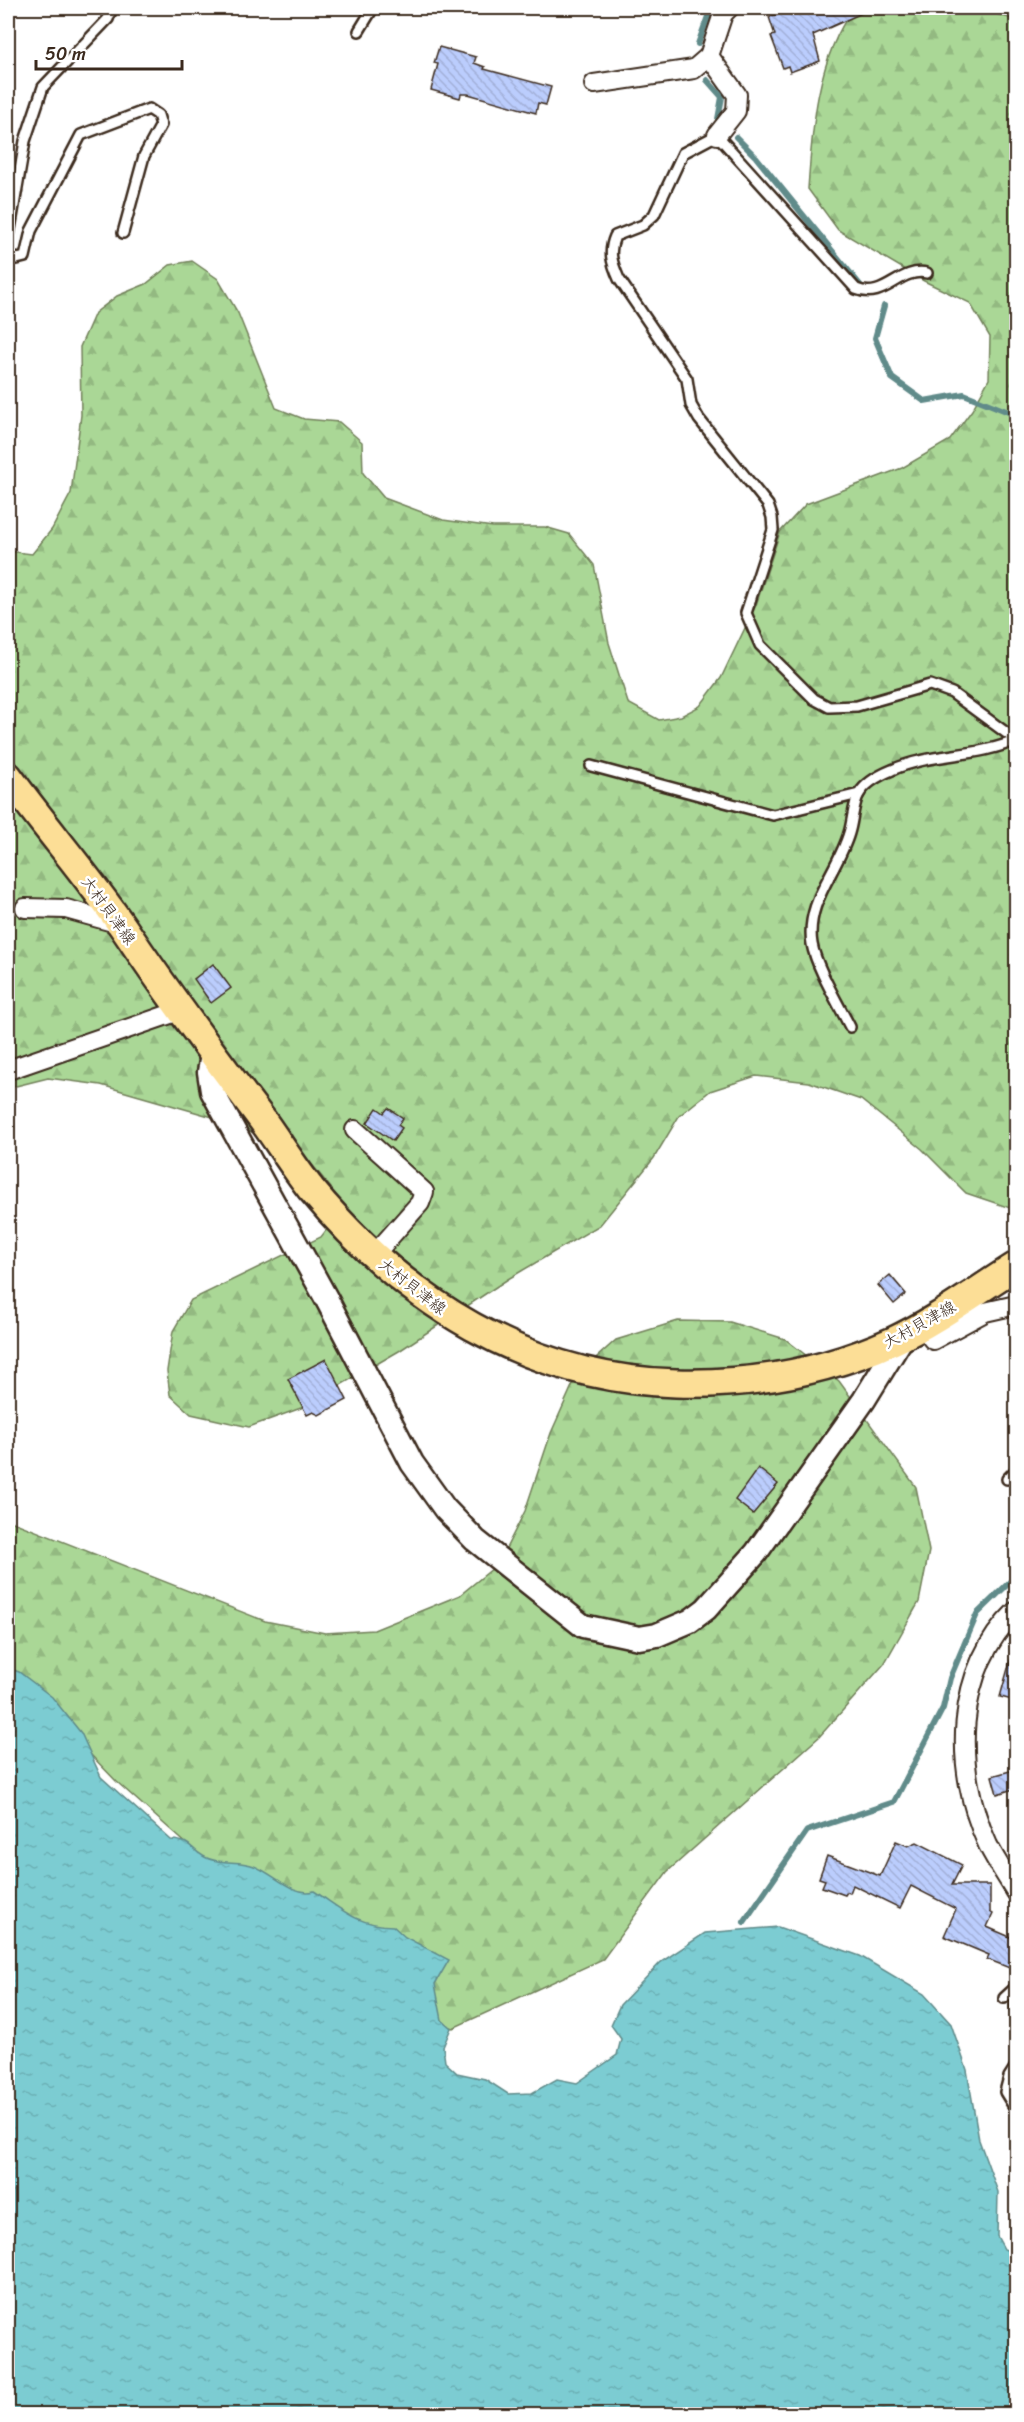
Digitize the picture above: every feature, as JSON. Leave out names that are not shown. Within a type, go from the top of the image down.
[{"type":"main road","name":"大村貝津線","points":[[8,776],[120,924],[179,1011],[310,1187],[374,1255],[408,1286],[466,1326],[543,1358],[602,1376],[655,1383],[715,1384],[771,1378],[824,1366],[913,1331],[1017,1266]]},
{"type":"street","points":[[594,84],[694,69],[709,56],[723,14],[729,8]]},
{"type":"street","points":[[709,56],[737,94],[736,111],[717,135]]},
{"type":"street","points":[[25,908],[66,909],[120,924]]},
{"type":"street","points":[[8,1070],[179,1011]]},
{"type":"street","points":[[212,1055],[209,1072],[212,1091],[326,1298],[412,1463],[445,1509],[475,1540],[583,1626],[639,1638],[657,1635],[690,1621],[706,1608],[756,1553],[913,1331],[933,1340],[985,1312],[1017,1305]]},
{"type":"street","points":[[355,1130],[424,1192],[420,1203],[374,1255]]},
{"type":"street","points":[[1017,1611],[1002,1625],[978,1669],[965,1708],[963,1746],[971,1794],[988,1844],[1017,1892]]},
{"type":"lane","points":[[8,241],[25,141],[43,87],[108,19],[112,8]]},
{"type":"lane","points":[[359,31],[373,8]]},
{"type":"lane","points":[[8,254],[17,259],[25,257],[31,231],[81,135],[149,109],[158,115],[161,125],[144,156],[123,233]]},
{"type":"lane","points":[[850,1027],[813,950],[812,923],[814,908],[849,835],[859,794],[870,781],[894,769],[937,758],[996,750],[1016,740],[952,693],[930,685],[856,706],[828,707],[814,699],[760,645],[746,613],[773,530],[768,505],[699,419],[691,405],[687,379],[619,279],[612,262],[610,247],[615,236],[643,225],[654,215],[683,153],[717,135],[856,289],[865,293],[878,292],[907,274],[918,271],[927,273]]},
{"type":"lane","points":[[591,766],[772,815],[859,794]]},
{"type":"lane","points":[[1007,1479],[1017,1470]]},
{"type":"lane","points":[[1004,1998],[1017,1987]]},
{"type":"lane","points":[[1017,2066],[1009,2077],[1005,2092],[1017,2110]]},
{"type":"green space","points":[[854,8],[976,8],[1016,20],[1016,1210],[966,1193],[922,1149],[861,1100],[809,1082],[756,1076],[710,1091],[679,1116],[654,1158],[600,1225],[508,1279],[399,1351],[301,1408],[249,1427],[191,1414],[170,1395],[167,1371],[173,1331],[191,1300],[321,1237],[334,1220],[331,1188],[306,1157],[230,1122],[101,1085],[48,1078],[8,1088],[8,551],[32,554],[52,529],[71,493],[81,415],[80,347],[95,313],[117,296],[146,284],[170,265],[192,261],[218,279],[238,313],[276,408],[304,419],[339,422],[362,442],[363,473],[384,498],[443,520],[493,527],[545,527],[569,534],[594,565],[609,643],[628,703],[659,720],[681,716],[700,706],[721,678],[756,605],[780,532],[806,504],[902,468],[950,440],[972,410],[989,379],[990,337],[970,303],[924,281],[838,230],[808,189],[815,118],[824,71],[842,27]]},
{"type":"green space","points":[[678,1321],[730,1322],[785,1339],[839,1381],[916,1487],[929,1551],[919,1602],[884,1664],[819,1737],[667,1872],[603,1959],[453,2028],[397,2012],[261,1910],[117,1782],[34,1696],[8,1675],[8,1520],[265,1621],[325,1633],[374,1630],[460,1595],[498,1564],[525,1511],[551,1433],[577,1375],[616,1340]]},
{"type":"water","points":[[8,1668],[19,1672],[52,1697],[81,1733],[101,1777],[171,1840],[186,1843],[209,1859],[254,1866],[298,1891],[314,1891],[350,1915],[369,1923],[393,1926],[405,1937],[449,1960],[435,1984],[442,2020],[451,2028],[443,2047],[445,2062],[457,2073],[485,2079],[508,2094],[532,2093],[557,2079],[577,2083],[617,2055],[621,2039],[611,2025],[620,2005],[661,1962],[705,1933],[778,1927],[860,1956],[924,1994],[951,2024],[967,2070],[979,2140],[998,2192],[997,2236],[1004,2249],[1016,2254],[1016,2414],[8,2414]]},
{"type":"building","points":[[793,8],[873,8],[813,35],[820,61],[790,72],[788,66],[783,68],[771,36],[775,35],[769,17]]},
{"type":"building","points":[[439,47],[476,57],[474,63],[485,67],[484,69],[551,87],[546,105],[538,103],[536,113],[468,94],[461,94],[460,98],[431,90],[438,64],[434,63]]},
{"type":"building","points":[[213,964],[231,988],[211,1003],[194,979]]},
{"type":"building","points":[[377,1108],[384,1113],[388,1108],[403,1118],[398,1125],[402,1128],[393,1141],[367,1123]]},
{"type":"building","points":[[890,1275],[906,1294],[894,1304],[878,1285]]},
{"type":"building","points":[[326,1359],[347,1400],[319,1415],[313,1412],[307,1415],[288,1379]]},
{"type":"building","points":[[758,1468],[778,1484],[753,1514],[735,1500]]},
{"type":"building","points":[[1012,1654],[1017,1655],[1017,1701],[1000,1697]]},
{"type":"building","points":[[1017,1769],[1017,1788],[997,1794],[992,1776]]},
{"type":"building","points":[[896,1841],[908,1846],[917,1842],[962,1865],[952,1885],[990,1885],[990,1912],[993,1914],[987,1927],[1017,1940],[1017,1971],[987,1959],[989,1955],[944,1936],[956,1909],[911,1886],[900,1908],[853,1885],[850,1893],[847,1892],[845,1895],[822,1887],[825,1880],[819,1878],[827,1856],[880,1876]]},
{"type":"waterway","points":[[698,44],[711,8]]},
{"type":"waterway","points":[[707,80],[722,97],[718,119]]},
{"type":"waterway","points":[[736,137],[756,157],[860,285]]},
{"type":"waterway","points":[[884,306],[875,338],[892,378],[924,401],[964,394],[1016,415]]},
{"type":"waterway","points":[[744,1922],[807,1831],[894,1802],[943,1708],[950,1678],[977,1614],[1016,1576]]}]
